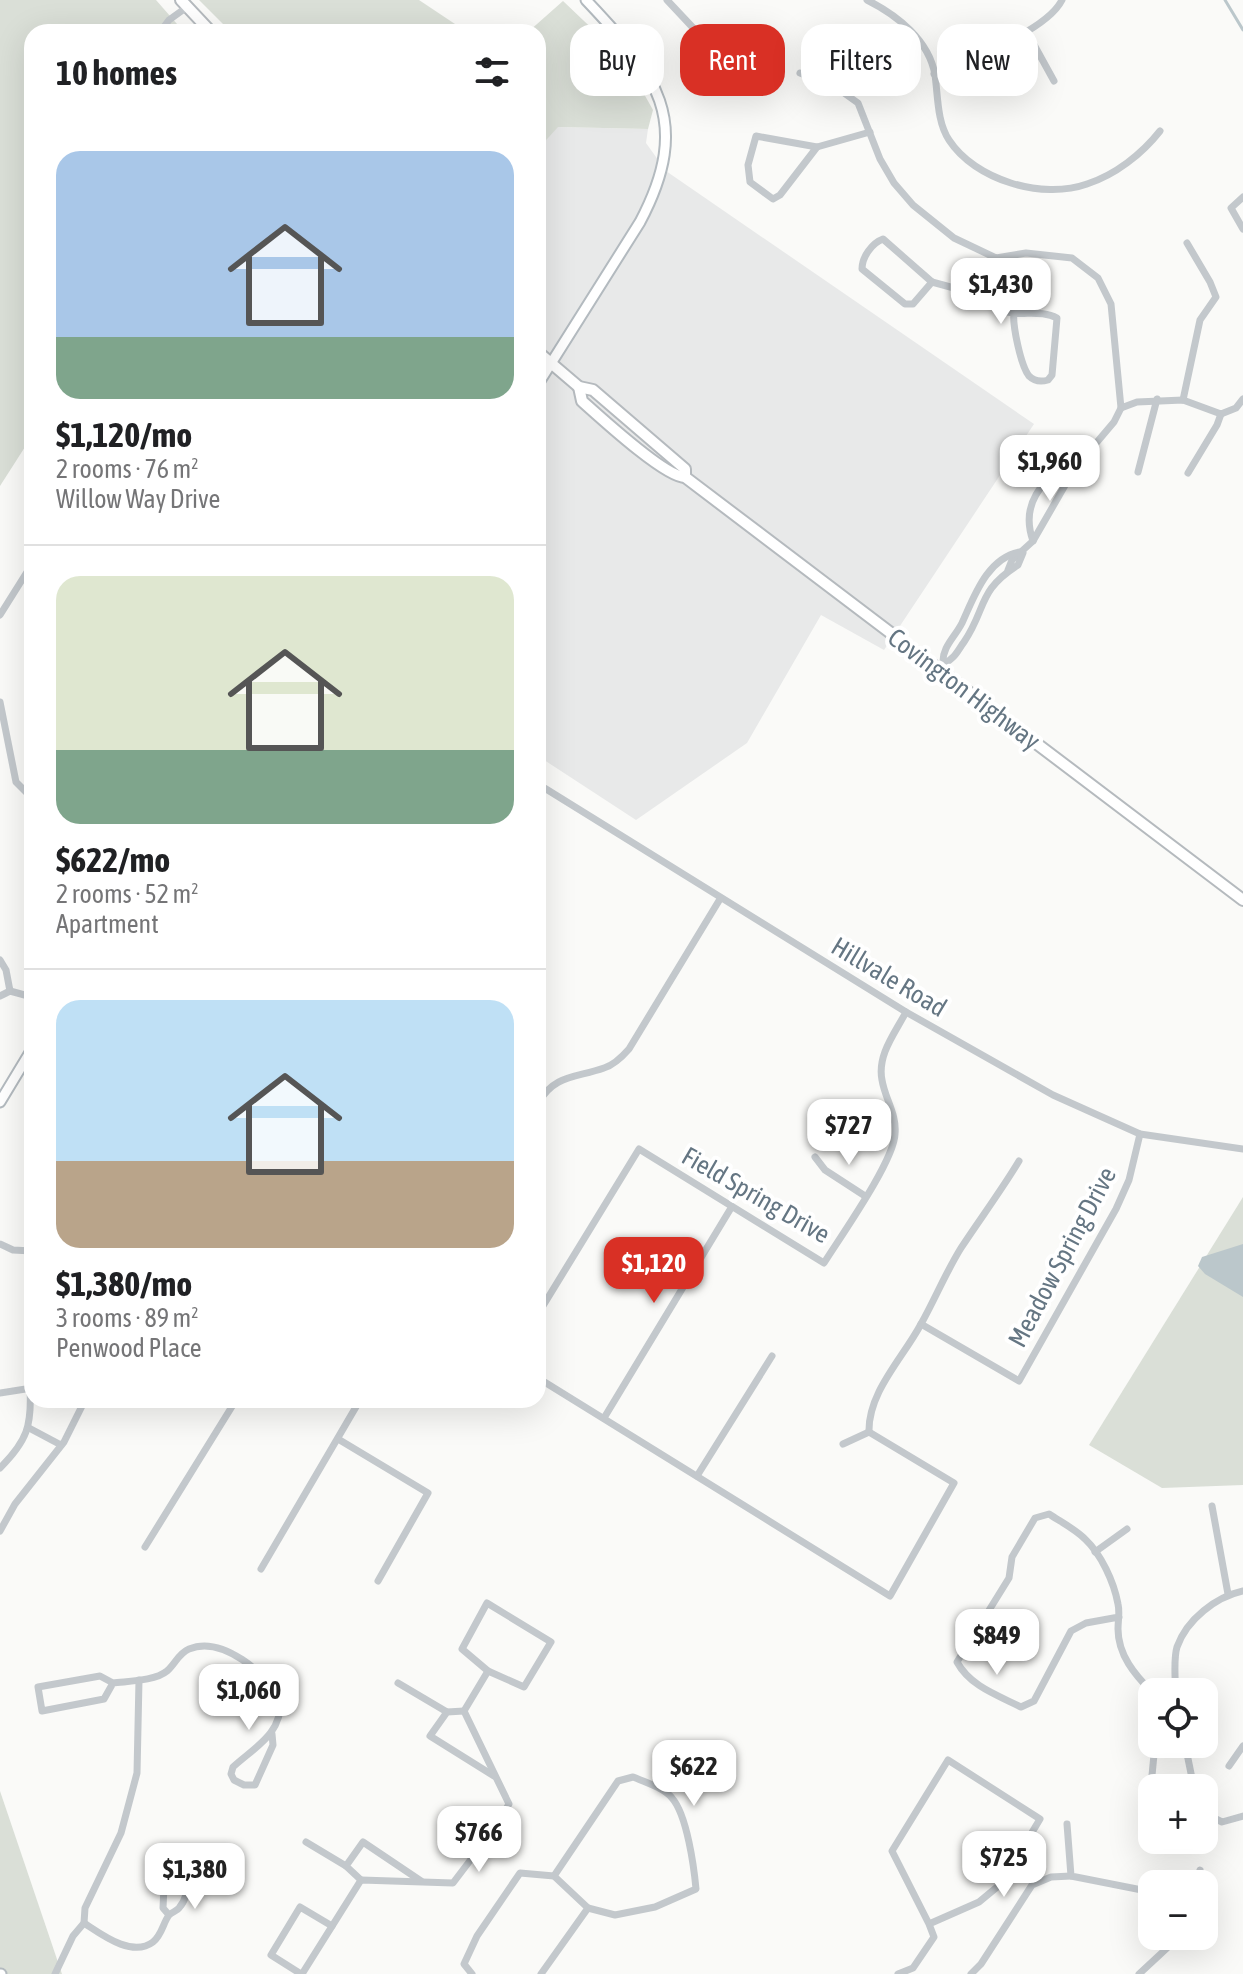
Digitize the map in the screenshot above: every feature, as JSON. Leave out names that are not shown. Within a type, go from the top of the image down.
[{"type":"main road","points":[[184,3],[204,24]]},
{"type":"main road","name":"Covington Highway","points":[[546,360],[579,387],[593,390],[685,469],[685,477],[940,666],[1243,900]]},
{"type":"street","points":[[546,372],[640,222],[654,196],[664,159],[664,113],[656,87],[632,48],[586,0]]},
{"type":"street","points":[[667,0],[690,24]]},
{"type":"street","points":[[867,0],[880,6],[914,33],[930,59],[946,137],[965,160],[988,175],[1032,188],[1084,185],[1114,172],[1153,141],[1160,131]]},
{"type":"street","points":[[1037,24],[1058,8],[1062,0]]},
{"type":"street","points":[[166,24],[184,3]]},
{"type":"street","points":[[1038,52],[1054,81]]},
{"type":"street","points":[[800,73],[852,97],[864,113],[880,159],[894,183],[913,205],[954,238],[996,258],[1026,253],[1072,258],[1098,278],[1111,304],[1121,408],[1114,422],[1075,468],[1018,565],[991,587],[980,604],[966,639],[951,660],[940,666]]},
{"type":"street","points":[[817,147],[780,195],[773,199],[750,182],[748,165],[756,136],[817,147],[870,132]]},
{"type":"street","points":[[1243,197],[1231,208],[1243,229]]},
{"type":"street","points":[[932,282],[913,304],[905,304],[862,269],[862,263],[870,249],[883,239],[932,282],[954,288],[980,287]]},
{"type":"street","points":[[1183,400],[1200,320],[1216,297],[1187,243]]},
{"type":"street","points":[[980,287],[996,258]]},
{"type":"street","points":[[980,287],[997,307],[1049,314],[1057,318],[1052,375],[1048,380],[1042,382],[1028,375],[1015,332],[1014,311]]},
{"type":"street","points":[[1121,408],[1157,399],[1183,400],[1221,414],[1236,408],[1243,399]]},
{"type":"street","points":[[1138,472],[1157,399]]},
{"type":"street","points":[[1188,473],[1221,414]]},
{"type":"street","points":[[1033,541],[1027,525],[1032,500],[1064,471],[1075,468]]},
{"type":"street","points":[[940,666],[942,653],[962,623],[975,590],[1008,556],[1024,551]]},
{"type":"street","points":[[996,567],[1006,572]]},
{"type":"street","points":[[0,615],[24,577]]},
{"type":"street","points":[[0,702],[16,782],[24,790]]},
{"type":"street","name":"Hillvale Road","points":[[546,789],[906,1012],[1053,1095],[1140,1134],[1243,1149]]},
{"type":"street","points":[[547,1088],[575,1074],[605,1068],[629,1049],[720,899]]},
{"type":"street","points":[[0,960],[6,970],[10,991]]},
{"type":"street","points":[[0,996],[10,991],[24,995]]},
{"type":"street","name":"Field Spring Drive","points":[[546,1301],[639,1149],[824,1263],[889,1156],[895,1134],[892,1108],[882,1081],[882,1058],[906,1012]]},
{"type":"street","points":[[0,1102],[24,1062]]},
{"type":"street","name":"Meadow Spring Drive","points":[[921,1324],[1019,1381],[1116,1209],[1129,1180],[1140,1134]]},
{"type":"street","points":[[815,1157],[825,1170],[865,1196]]},
{"type":"street","points":[[869,1432],[873,1402],[921,1324],[957,1256],[1019,1161]]},
{"type":"street","points":[[604,1418],[731,1208]]},
{"type":"street","points":[[0,1244],[24,1251]]},
{"type":"street","points":[[697,1476],[772,1356]]},
{"type":"street","points":[[546,1383],[890,1596],[954,1483],[869,1432]]},
{"type":"street","points":[[0,1393],[24,1389]]},
{"type":"street","points":[[0,1468],[22,1444],[29,1428],[30,1408]]},
{"type":"street","points":[[0,1531],[15,1504],[61,1445],[81,1408]]},
{"type":"street","points":[[145,1547],[231,1408]]},
{"type":"street","points":[[261,1569],[355,1408]]},
{"type":"street","points":[[29,1428],[61,1445]]},
{"type":"street","points":[[843,1444],[869,1432]]},
{"type":"street","points":[[338,1439],[428,1493],[378,1581]]},
{"type":"street","points":[[1212,1506],[1228,1594]]},
{"type":"street","points":[[1119,1617],[1086,1623],[1071,1631],[1034,1701],[1021,1707],[975,1684],[957,1662],[1009,1578],[1012,1557],[1035,1518],[1049,1514],[1085,1539],[1095,1552],[1116,1595],[1119,1617],[1118,1631],[1122,1650],[1138,1678]]},
{"type":"street","points":[[1095,1552],[1127,1529]]},
{"type":"street","points":[[1176,1678],[1177,1648],[1194,1620],[1217,1600],[1243,1591]]},
{"type":"street","points":[[487,1603],[551,1642],[524,1687],[488,1671],[462,1649],[487,1603]]},
{"type":"street","points":[[113,1683],[104,1699],[42,1711],[38,1687],[100,1676],[113,1683],[139,1680],[166,1672],[190,1648],[206,1647],[238,1657],[267,1678],[281,1700],[281,1714],[272,1734],[233,1767],[231,1774],[234,1780],[244,1785],[255,1785],[273,1745],[272,1734]]},
{"type":"street","points":[[464,1711],[488,1671]]},
{"type":"street","points":[[55,1974],[73,1936],[84,1923],[85,1908],[121,1833],[137,1773],[139,1680]]},
{"type":"street","points":[[398,1683],[447,1712],[464,1711]]},
{"type":"street","points":[[306,1842],[346,1866],[361,1880],[453,1883],[509,1804],[464,1711]]},
{"type":"street","points":[[447,1712],[430,1736],[496,1777]]},
{"type":"street","points":[[1229,1766],[1243,1746]]},
{"type":"street","points":[[898,1974],[913,1968],[934,1937],[892,1851],[948,1760],[1040,1819],[1002,1883],[979,1902],[929,1924]]},
{"type":"street","points":[[472,1974],[464,1964],[477,1936],[520,1873],[554,1876],[588,1908],[615,1915],[655,1907],[696,1889],[692,1856],[672,1797],[633,1777],[618,1781],[554,1876]]},
{"type":"street","points":[[1218,1820],[1222,1822],[1243,1816]]},
{"type":"street","points":[[1067,1824],[1071,1876]]},
{"type":"street","points":[[346,1866],[363,1842],[423,1882]]},
{"type":"street","points":[[84,1923],[123,1945],[143,1947],[159,1935],[169,1915],[179,1909],[188,1885],[187,1878],[177,1871],[171,1872],[164,1886],[163,1908],[169,1915]]},
{"type":"street","points":[[971,1974],[981,1964],[1032,1885],[1051,1877],[1071,1876],[1138,1889]]},
{"type":"street","points":[[332,1926],[300,1907],[271,1955],[302,1974],[361,1880]]},
{"type":"street","points":[[541,1974],[588,1908]]},
{"type":"street","points":[[1139,1974],[1165,1950]]},
{"type":"street","points":[[981,1964],[986,1974]]},
{"type":"shaded area","points":[[0,0],[156,0],[177,24],[24,24],[24,448],[0,486]]},
{"type":"shaded area","points":[[199,0],[419,0],[455,24],[223,24]]},
{"type":"shaded area","points":[[563,1],[587,24],[570,24],[570,96],[645,96],[653,110],[648,129],[558,127],[546,140],[546,24],[537,24]]},
{"type":"shaded area","points":[[557,127],[648,129],[646,143],[666,171],[1034,424],[884,650],[821,615],[747,743],[636,820],[546,761],[546,140]]},
{"type":"shaded area","points":[[1243,1197],[1243,1485],[1162,1488],[1089,1445]]},
{"type":"shaded area","points":[[1243,1244],[1243,1297],[1205,1274],[1198,1266],[1202,1257]]},
{"type":"shaded area","points":[[0,1791],[62,1974],[0,1974]]},
{"type":"waterway","points":[[1225,0],[1243,30]]}]
